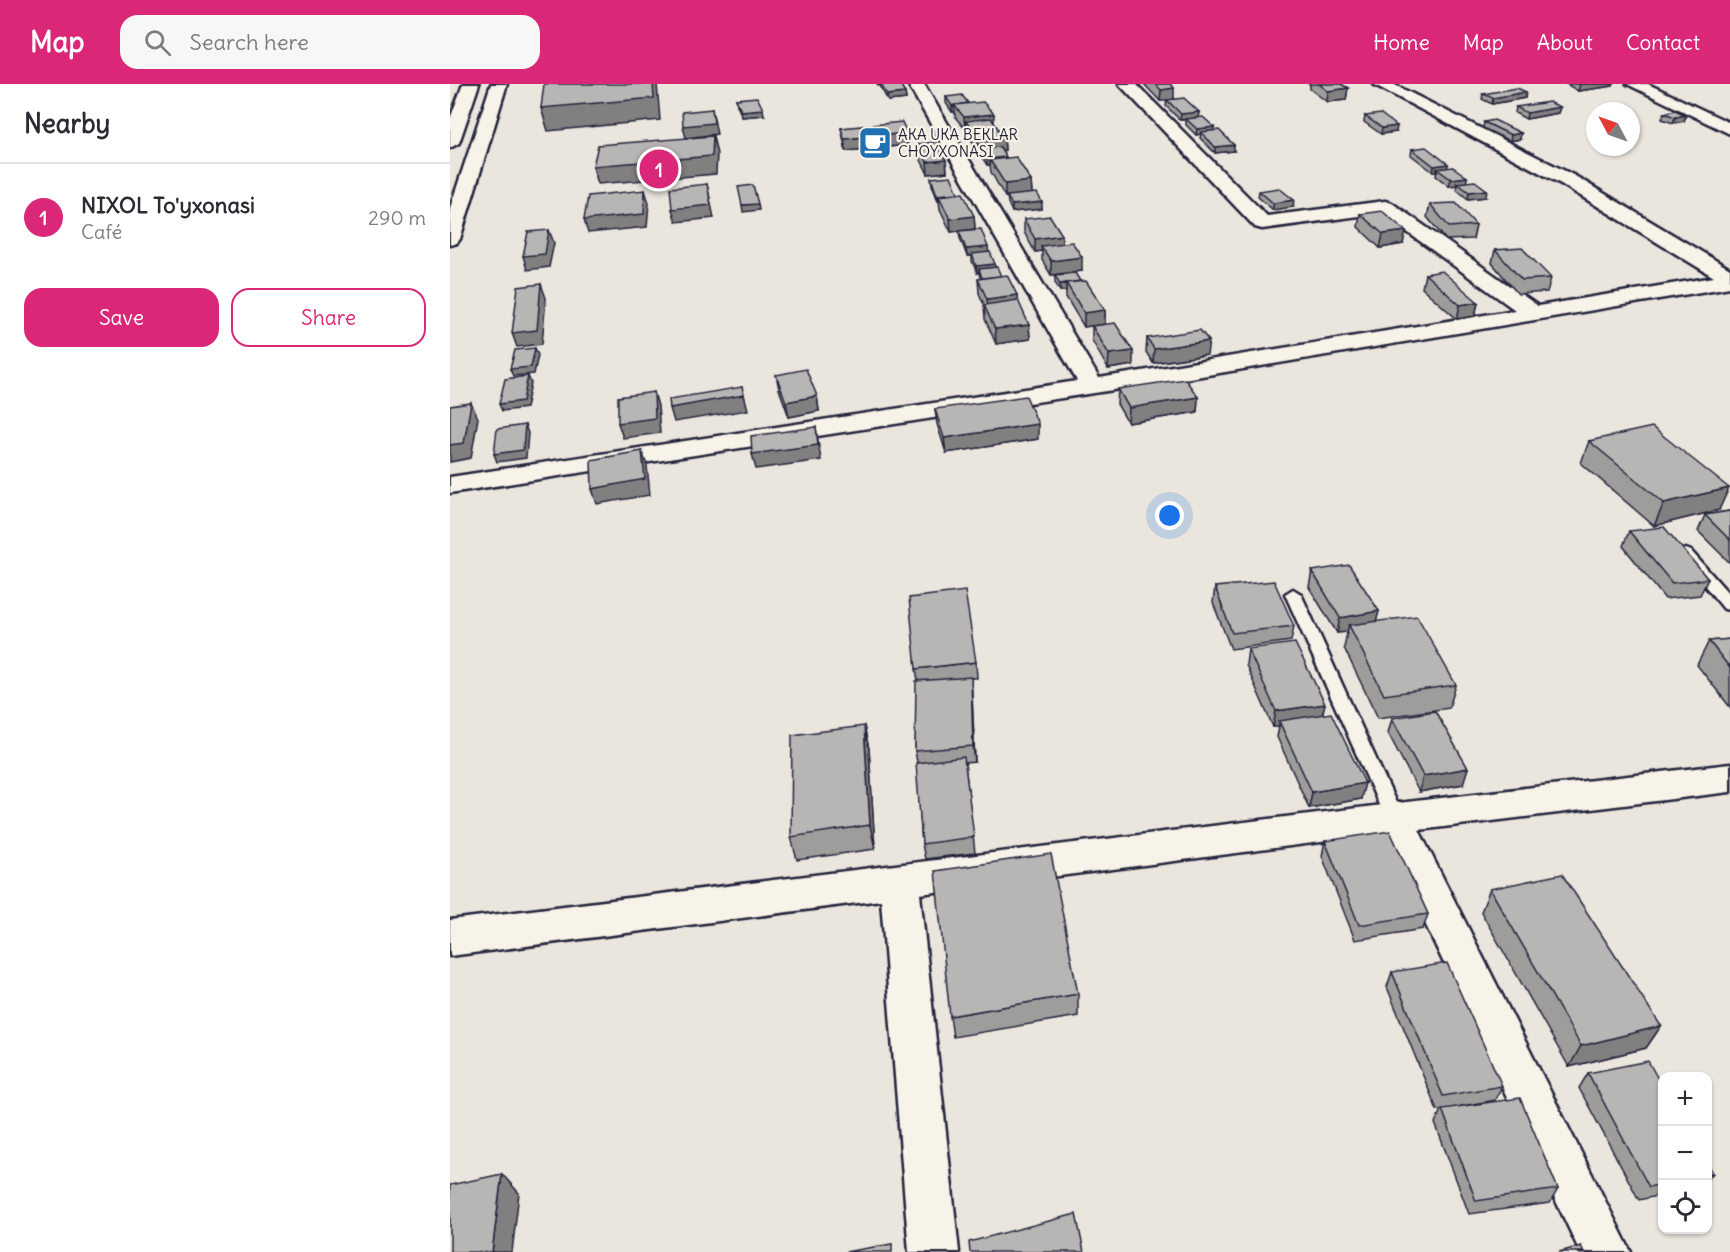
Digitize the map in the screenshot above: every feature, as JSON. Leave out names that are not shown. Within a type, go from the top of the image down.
[{"type":"main road","points":[[450,143],[471,84]]},
{"type":"main road","points":[[450,239],[499,84]]},
{"type":"main road","points":[[916,84],[1092,386]]},
{"type":"main road","points":[[1127,84],[1262,223],[1385,207],[1536,315]]},
{"type":"main road","points":[[1381,84],[1568,180],[1730,280]]},
{"type":"main road","points":[[1635,84],[1730,129]]},
{"type":"main road","points":[[450,484],[1092,386],[1536,315],[1730,280]]},
{"type":"main road","points":[[450,938],[899,882],[1393,816],[1730,778]]},
{"type":"main road","points":[[1393,816],[1606,1252]]},
{"type":"main road","points":[[899,882],[934,1252]]},
{"type":"lane","points":[[1682,549],[1730,605]]},
{"type":"lane","points":[[1293,594],[1393,816]]},
{"type":"building","points":[[544,84],[653,84],[654,98],[541,108]]},
{"type":"building","points":[[881,84],[900,84],[905,93],[887,95]]},
{"type":"building","points":[[1155,84],[1170,84],[1174,88],[1161,90]]},
{"type":"building","points":[[1319,84],[1341,84],[1348,88],[1328,91]]},
{"type":"building","points":[[1517,88],[1526,92],[1493,98],[1483,94]]},
{"type":"building","points":[[962,95],[968,103],[952,106],[946,97]]},
{"type":"building","points":[[757,97],[763,109],[741,111],[736,99]]},
{"type":"building","points":[[1184,98],[1199,112],[1181,114],[1167,100]]},
{"type":"building","points":[[983,102],[994,114],[964,117],[954,105]]},
{"type":"building","points":[[1549,102],[1560,107],[1527,113],[1516,107]]},
{"type":"building","points":[[712,109],[714,123],[683,126],[682,112]]},
{"type":"building","points":[[1675,110],[1686,115],[1675,117],[1664,113]]},
{"type":"building","points":[[1381,114],[1397,126],[1382,128],[1365,116]]},
{"type":"building","points":[[1203,117],[1214,127],[1197,129],[1186,119]]},
{"type":"building","points":[[991,118],[1004,138],[978,140],[966,121]]},
{"type":"building","points":[[1494,120],[1521,133],[1511,135],[1484,122]]},
{"type":"building","points":[[902,122],[907,133],[844,139],[841,128]]},
{"type":"building","points":[[1219,130],[1234,145],[1215,147],[1201,132]]},
{"type":"building","points":[[713,136],[712,156],[593,166],[598,145]]},
{"type":"building","points":[[936,142],[946,160],[927,162],[918,144]]},
{"type":"building","points":[[1000,147],[1006,157],[987,159],[981,149]]},
{"type":"building","points":[[1426,147],[1448,164],[1434,166],[1412,149]]},
{"type":"building","points":[[1016,157],[1031,181],[1005,184],[990,160]]},
{"type":"building","points":[[1453,167],[1467,177],[1451,179],[1437,169]]},
{"type":"building","points":[[951,176],[958,193],[937,195],[931,178]]},
{"type":"building","points":[[1475,181],[1487,190],[1469,192],[1457,183]]},
{"type":"building","points":[[707,184],[711,205],[672,209],[670,188]]},
{"type":"building","points":[[753,185],[758,204],[742,205],[738,187]]},
{"type":"building","points":[[1279,188],[1294,200],[1273,203],[1259,191]]},
{"type":"building","points":[[645,190],[644,214],[584,220],[588,196]]},
{"type":"building","points":[[963,193],[974,216],[950,219],[939,196]]},
{"type":"building","points":[[1037,193],[1042,202],[1012,205],[1007,196]]},
{"type":"building","points":[[1456,203],[1476,225],[1449,227],[1430,204]]},
{"type":"building","points":[[1382,211],[1406,231],[1383,234],[1360,214]]},
{"type":"building","points":[[1050,216],[1062,235],[1035,239],[1024,219]]},
{"type":"building","points":[[981,229],[988,247],[966,249],[959,231]]},
{"type":"building","points":[[549,230],[545,254],[523,256],[528,232]]},
{"type":"building","points":[[1072,242],[1082,257],[1051,261],[1041,246]]},
{"type":"building","points":[[1522,248],[1551,278],[1522,280],[1495,250]]},
{"type":"building","points":[[990,252],[995,264],[976,266],[972,254]]},
{"type":"building","points":[[997,267],[1001,276],[982,278],[979,269]]},
{"type":"building","points":[[1442,271],[1478,302],[1460,305],[1425,274]]},
{"type":"building","points":[[1075,273],[1080,281],[1060,284],[1055,275]]},
{"type":"building","points":[[1007,275],[1017,295],[987,299],[978,279]]},
{"type":"building","points":[[1086,281],[1105,310],[1084,313],[1066,283]]},
{"type":"building","points":[[541,284],[537,330],[512,333],[518,287]]},
{"type":"building","points":[[1018,300],[1029,325],[995,329],[984,305]]},
{"type":"building","points":[[1115,323],[1133,351],[1109,354],[1092,326]]},
{"type":"building","points":[[1200,330],[1209,341],[1154,349],[1147,338]]},
{"type":"building","points":[[535,348],[531,367],[510,369],[515,350]]},
{"type":"building","points":[[806,369],[817,396],[786,402],[776,375]]},
{"type":"building","points":[[528,376],[523,401],[499,404],[505,379]]},
{"type":"building","points":[[1185,379],[1198,397],[1129,408],[1118,389]]},
{"type":"building","points":[[742,387],[744,395],[670,408],[669,399]]},
{"type":"building","points":[[654,392],[655,418],[618,423],[618,397]]},
{"type":"building","points":[[1026,396],[1038,424],[944,438],[935,409]]},
{"type":"building","points":[[471,403],[464,443],[450,445],[450,406]]},
{"type":"building","points":[[525,425],[523,450],[494,454],[497,429]]},
{"type":"building","points":[[816,427],[818,445],[752,454],[751,436]]},
{"type":"building","points":[[1652,427],[1729,488],[1664,503],[1589,441]]},
{"type":"building","points":[[642,451],[645,479],[592,489],[591,460]]},
{"type":"building","points":[[1730,511],[1730,540],[1705,515]]},
{"type":"building","points":[[1664,527],[1708,579],[1672,583],[1629,531]]},
{"type":"building","points":[[1349,565],[1379,611],[1340,618],[1312,571]]},
{"type":"building","points":[[1274,581],[1294,626],[1232,633],[1215,587]]},
{"type":"building","points":[[965,591],[976,662],[916,669],[909,598]]},
{"type":"building","points":[[1417,616],[1456,685],[1384,695],[1349,625]]},
{"type":"building","points":[[1730,639],[1730,668],[1709,641]]},
{"type":"building","points":[[1295,643],[1325,704],[1276,711],[1248,649]]},
{"type":"building","points":[[971,677],[973,746],[915,751],[916,681]]},
{"type":"building","points":[[1435,711],[1468,768],[1423,776],[1392,718]]},
{"type":"building","points":[[1331,713],[1365,783],[1312,792],[1279,721]]},
{"type":"building","points":[[864,726],[870,825],[791,837],[792,735]]},
{"type":"building","points":[[964,757],[974,837],[922,844],[916,763]]},
{"type":"building","points":[[1390,831],[1428,914],[1359,925],[1325,841]]},
{"type":"building","points":[[1051,854],[1078,994],[950,1016],[935,871]]},
{"type":"building","points":[[1562,874],[1661,1026],[1581,1046],[1490,889]]},
{"type":"building","points":[[1447,963],[1502,1086],[1443,1096],[1392,972]]},
{"type":"building","points":[[1648,1061],[1658,1079],[1658,1185],[1649,1187],[1588,1073]]},
{"type":"building","points":[[1520,1098],[1558,1189],[1476,1201],[1442,1109]]},
{"type":"building","points":[[502,1174],[492,1252],[450,1252],[450,1185]]},
{"type":"building","points":[[1076,1214],[1084,1252],[970,1252],[969,1242]]},
{"type":"building","points":[[892,1244],[892,1252],[845,1252]]},
{"type":"building","points":[[1581,1246],[1584,1252],[1559,1252]]},
{"type":"place","name":"AKA UKA BEKLAR CHOYXONASI","points":[[875,143]]},
{"type":"place","name":"NIXOL To'yxonasi","points":[[659,169]]}]
